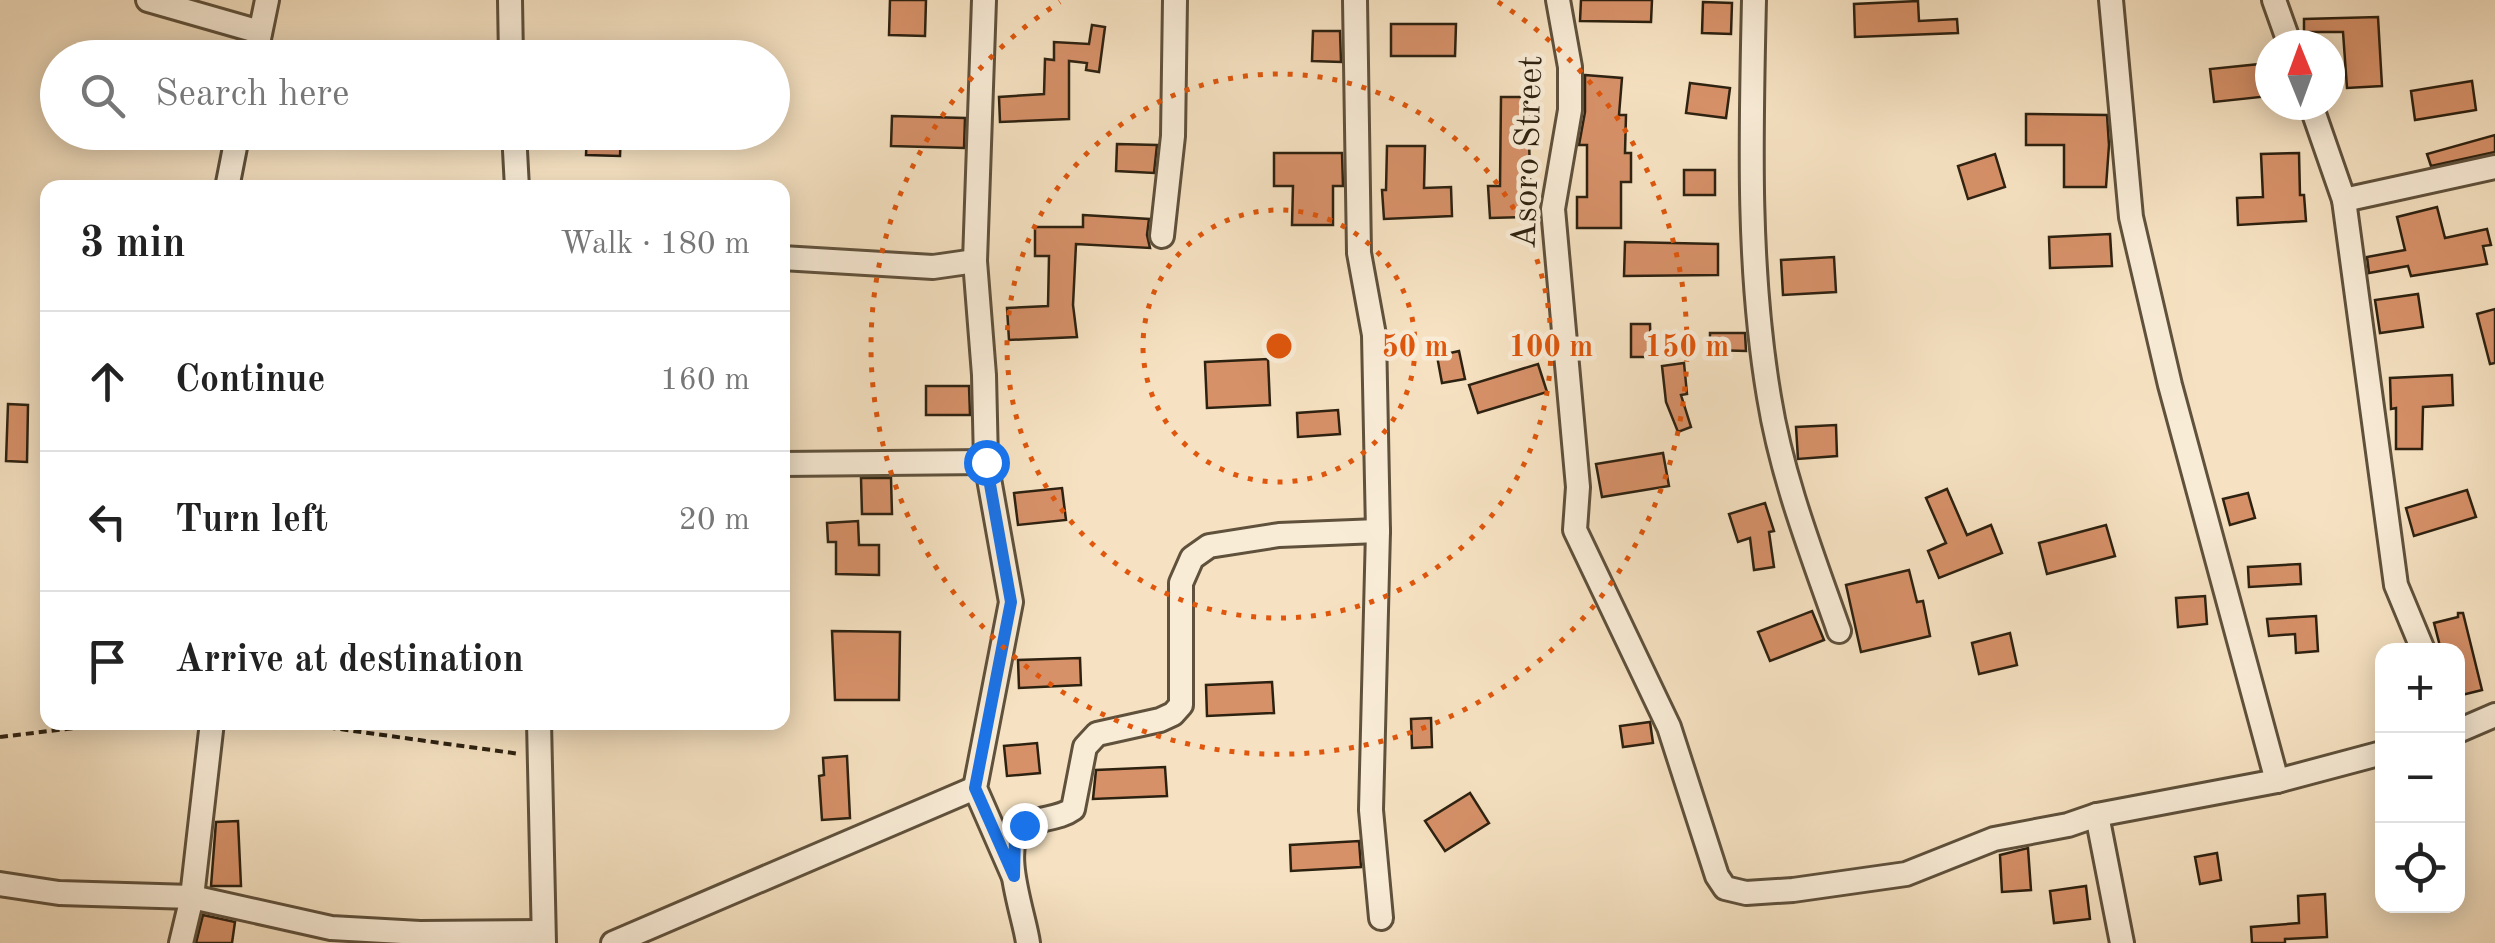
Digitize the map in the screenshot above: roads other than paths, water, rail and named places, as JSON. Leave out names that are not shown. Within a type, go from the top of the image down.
[{"type":"street","points":[[148,0],[260,32]]},
{"type":"street","points":[[258,40],[268,0]]},
{"type":"street","points":[[510,0],[511,40]]},
{"type":"street","points":[[984,0],[975,261],[986,462],[1011,602],[975,788],[1014,876],[1028,943]]},
{"type":"street","points":[[1162,236],[1174,136],[1174,0]]},
{"type":"street","points":[[1355,0],[1360,253],[1374,334],[1378,531],[1371,810],[1381,918]]},
{"type":"street","name":"Asoro Street","points":[[1558,0],[1570,67],[1570,110],[1552,210],[1578,486],[1576,530],[1669,727],[1717,876],[1725,888],[1746,893],[1906,874],[1994,839],[2097,815]]},
{"type":"street","points":[[1754,0],[1754,284],[1769,399],[1789,488],[1838,631]]},
{"type":"street","points":[[2110,0],[2131,217],[2170,385],[2277,781]]},
{"type":"street","points":[[2274,0],[2285,30]]},
{"type":"street","points":[[2316,120],[2344,200],[2396,584],[2420,643]]},
{"type":"street","points":[[229,180],[234,150]]},
{"type":"street","points":[[515,150],[517,180]]},
{"type":"street","points":[[2344,200],[2495,167]]},
{"type":"street","points":[[790,258],[933,267],[975,261]]},
{"type":"street","points":[[790,464],[986,462]]},
{"type":"street","points":[[1014,876],[1015,836],[1024,825],[1062,818],[1074,809],[1085,748],[1097,734],[1160,720],[1181,705],[1181,583],[1192,558],[1208,546],[1279,535],[1378,531]]},
{"type":"street","points":[[2465,728],[2495,714]]},
{"type":"street","points":[[181,943],[192,897],[211,730]]},
{"type":"street","points":[[0,884],[58,893],[192,897],[331,928],[544,937],[539,730]]},
{"type":"street","points":[[2122,943],[2097,815],[2277,781],[2375,755]]},
{"type":"street","points":[[613,943],[975,788]]}]
